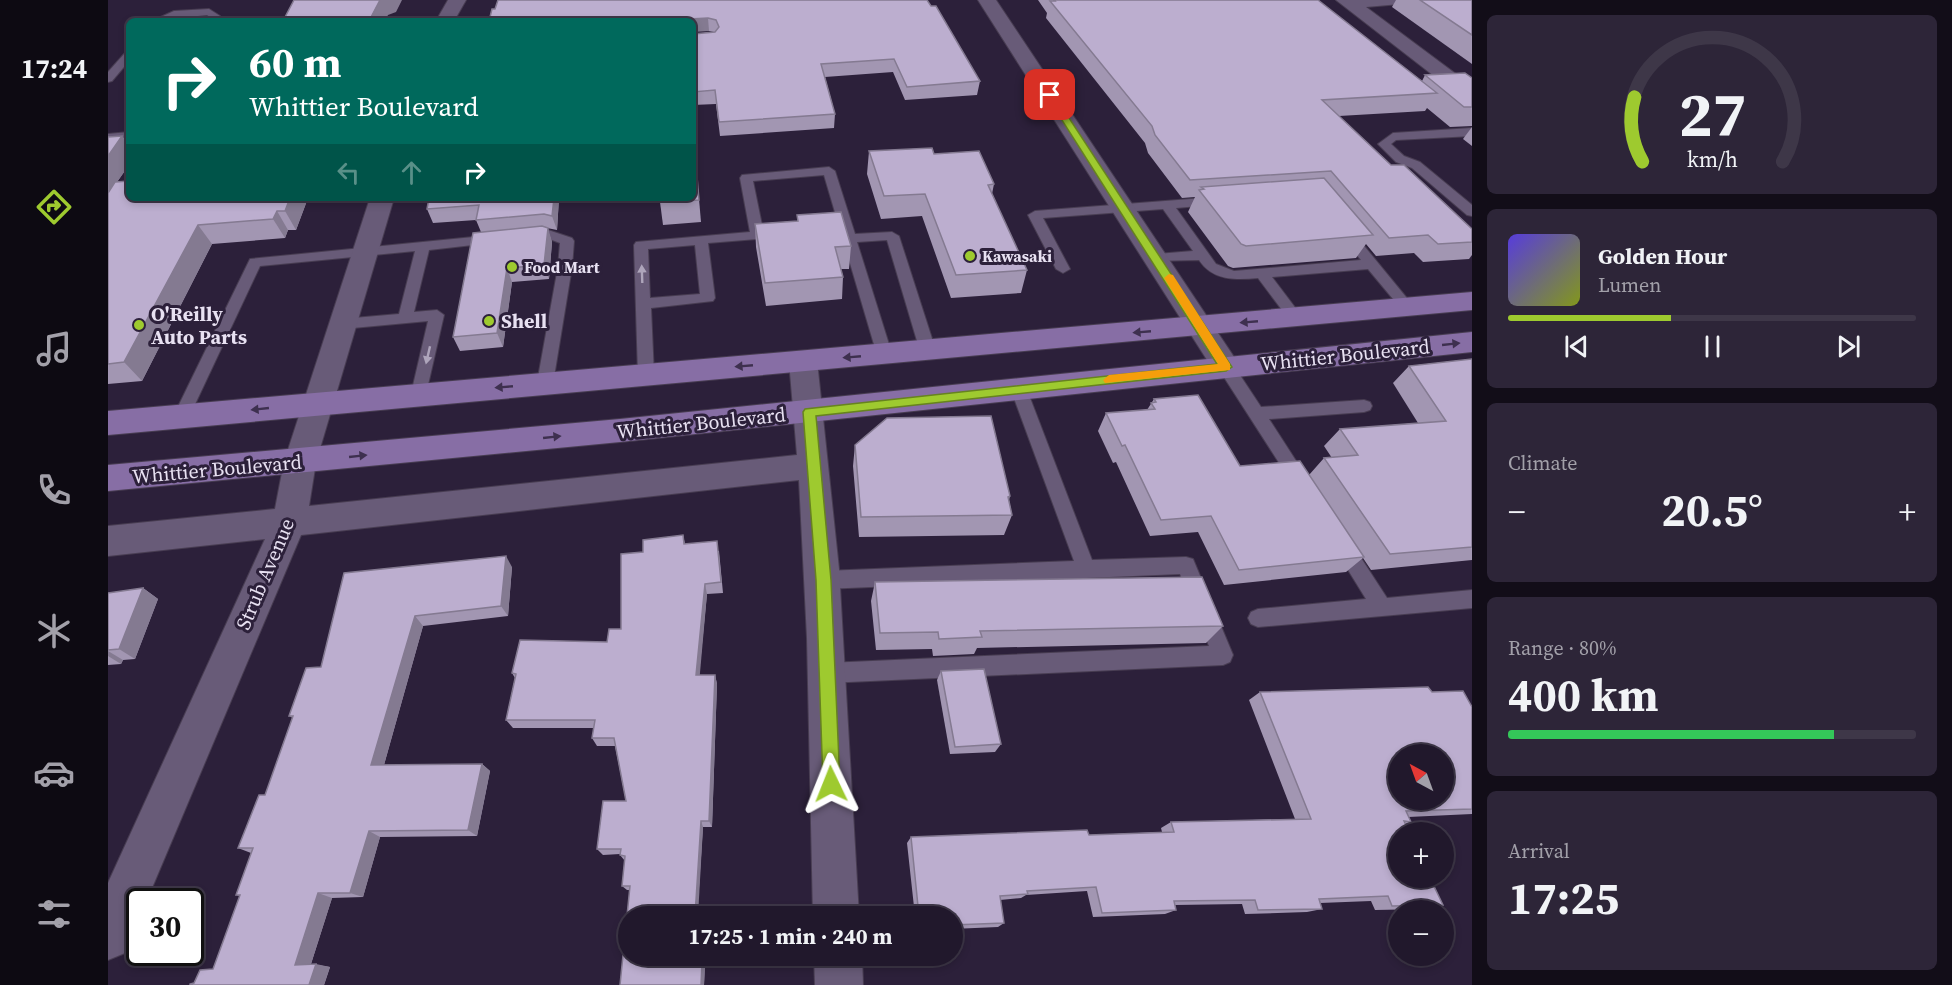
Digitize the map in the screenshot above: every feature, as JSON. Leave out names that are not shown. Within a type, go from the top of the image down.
[{"type":"main road","name":"Whittier Boulevard","points":[[108,423],[1472,301]]},
{"type":"main road","name":"Whittier Boulevard","points":[[108,478],[300,462],[809,412],[1472,342]]},
{"type":"street","points":[[447,18],[457,0]]},
{"type":"street","points":[[987,0],[1125,208],[1226,367]]},
{"type":"street","points":[[1347,1],[1394,0]]},
{"type":"street","points":[[1347,1],[1463,82],[1472,96]]},
{"type":"street","name":"Strub Avenue","points":[[108,936],[290,521],[300,462],[380,201]]},
{"type":"street","points":[[802,361],[809,412],[824,580],[836,906]]},
{"type":"street","points":[[108,541],[814,466]]},
{"type":"street","points":[[838,966],[839,985]]},
{"type":"lane","points":[[164,18],[174,14],[209,12],[215,16],[214,18]]},
{"type":"lane","points":[[108,79],[126,58]]},
{"type":"lane","points":[[1472,132],[1393,137],[1384,144],[1400,159],[1416,165],[1472,212]]},
{"type":"lane","points":[[108,138],[126,136]]},
{"type":"lane","points":[[646,375],[641,245],[763,235],[746,178],[829,171],[843,231],[884,354]]},
{"type":"lane","points":[[1063,269],[1035,215],[1235,200]]},
{"type":"lane","points":[[1167,205],[1211,267],[1233,276],[1372,264]]},
{"type":"lane","points":[[1335,221],[1408,308]]},
{"type":"lane","points":[[843,231],[891,236],[928,351]]},
{"type":"lane","points":[[181,417],[255,262],[548,234],[567,241],[565,267],[545,383]]},
{"type":"lane","points":[[643,304],[708,298],[701,240]]},
{"type":"lane","points":[[405,318],[423,245]]},
{"type":"lane","points":[[1157,258],[1203,255]]},
{"type":"lane","points":[[1262,274],[1296,318]]},
{"type":"lane","points":[[342,324],[437,315],[419,394]]},
{"type":"lane","points":[[1226,367],[1307,492]]},
{"type":"lane","points":[[1019,390],[1086,569]]},
{"type":"lane","points":[[1257,414],[1364,406]]},
{"type":"lane","points":[[1332,530],[1383,608]]},
{"type":"lane","points":[[824,580],[1186,565],[1223,655],[827,673]]},
{"type":"lane","points":[[1258,618],[1472,598]]},
{"type":"building","points":[[294,0],[380,0],[371,18],[285,18]]},
{"type":"building","points":[[498,0],[927,0],[931,6],[936,6],[980,81],[907,87],[894,59],[821,64],[835,114],[719,122],[715,90],[696,92],[696,34],[715,32],[719,27],[716,20],[708,18],[490,18],[492,9],[495,9]]},
{"type":"building","points":[[1318,0],[1437,93],[1322,100],[1391,165],[1404,165],[1472,229],[1472,242],[1438,244],[1428,235],[1389,238],[1331,171],[1190,180],[1155,135],[1152,126],[1050,1]]},
{"type":"building","points":[[1420,0],[1472,0],[1472,35]]},
{"type":"building","points":[[1465,73],[1472,78],[1472,107],[1464,107],[1425,75]]},
{"type":"building","points":[[122,136],[108,156],[108,137]]},
{"type":"building","name":"Kawasaki","points":[[932,148],[934,154],[979,151],[994,184],[988,185],[1027,270],[956,275],[925,194],[884,196],[869,151]]},
{"type":"building","points":[[696,165],[699,200],[696,200]]},
{"type":"building","points":[[1324,178],[1373,235],[1246,246],[1241,244],[1199,190],[1204,189],[1201,187]]},
{"type":"building","points":[[126,181],[126,201],[289,201],[285,211],[277,211],[273,219],[198,225],[124,362],[108,364],[108,193],[115,182]]},
{"type":"building","points":[[428,201],[554,201],[552,216],[544,214],[476,220],[479,205],[427,209]]},
{"type":"building","points":[[841,212],[851,246],[835,247],[843,277],[765,283],[755,224],[798,221],[797,215]]},
{"type":"building","points":[[542,226],[548,228],[544,265],[507,268],[497,333],[453,337],[473,233]]},
{"type":"building","points":[[1472,359],[1472,547],[1390,554],[1324,458],[1358,455],[1340,429],[1446,421],[1409,366]]},
{"type":"building","points":[[1198,395],[1240,466],[1300,461],[1364,557],[1239,570],[1211,516],[1161,520],[1125,445],[1122,446],[1106,413],[1155,409],[1151,403],[1156,402],[1154,399]]},
{"type":"building","points":[[991,416],[1010,496],[1008,497],[1012,515],[861,517],[855,445],[887,418]]},
{"type":"building","points":[[683,535],[684,544],[717,541],[721,582],[705,584],[696,675],[715,675],[709,821],[701,821],[696,906],[628,906],[630,886],[622,886],[625,856],[620,855],[621,849],[597,849],[603,801],[626,801],[614,738],[592,738],[595,720],[506,720],[516,674],[512,673],[520,640],[607,642],[609,629],[621,629],[621,554],[643,552],[643,540]]},
{"type":"building","points":[[506,556],[501,606],[415,616],[371,765],[482,764],[468,830],[369,831],[350,893],[318,893],[295,965],[316,964],[309,985],[190,985],[194,983],[200,970],[213,969],[240,895],[236,895],[253,848],[238,848],[259,795],[265,795],[293,716],[289,716],[306,668],[321,667],[344,573]]},
{"type":"building","points":[[1202,577],[1223,626],[980,631],[982,637],[939,639],[938,632],[880,633],[875,582]]},
{"type":"building","points":[[143,588],[119,649],[108,650],[108,593]]},
{"type":"building","points":[[984,669],[1001,744],[955,747],[941,671]]},
{"type":"building","points":[[1428,687],[1432,692],[1463,691],[1472,707],[1472,809],[1454,810],[1454,744],[1388,744],[1388,810],[1439,810],[1406,811],[1411,822],[1388,822],[1388,888],[1435,888],[1441,900],[1390,900],[1388,896],[1319,899],[1322,909],[1258,910],[1255,900],[1174,901],[1176,910],[1102,913],[1096,887],[1027,891],[1028,894],[1000,896],[1004,923],[963,925],[963,906],[918,906],[911,837],[1087,830],[1089,835],[1174,832],[1171,822],[1311,819],[1260,692]]},
{"type":"building","points":[[622,966],[702,966],[701,985],[620,985]]},
{"type":"slow traffic","points":[[1109,380],[1226,367],[1169,278]]},
{"type":"place","name":"Kawasaki","points":[[970,256]]},
{"type":"place","name":"Food Mart","points":[[512,267]]},
{"type":"place","name":"Shell","points":[[489,321]]},
{"type":"place","name":"O'Reilly Auto Parts","points":[[139,325]]},
{"type":"route","points":[[831,784],[824,580],[809,412],[1226,367],[1050,95]]}]
